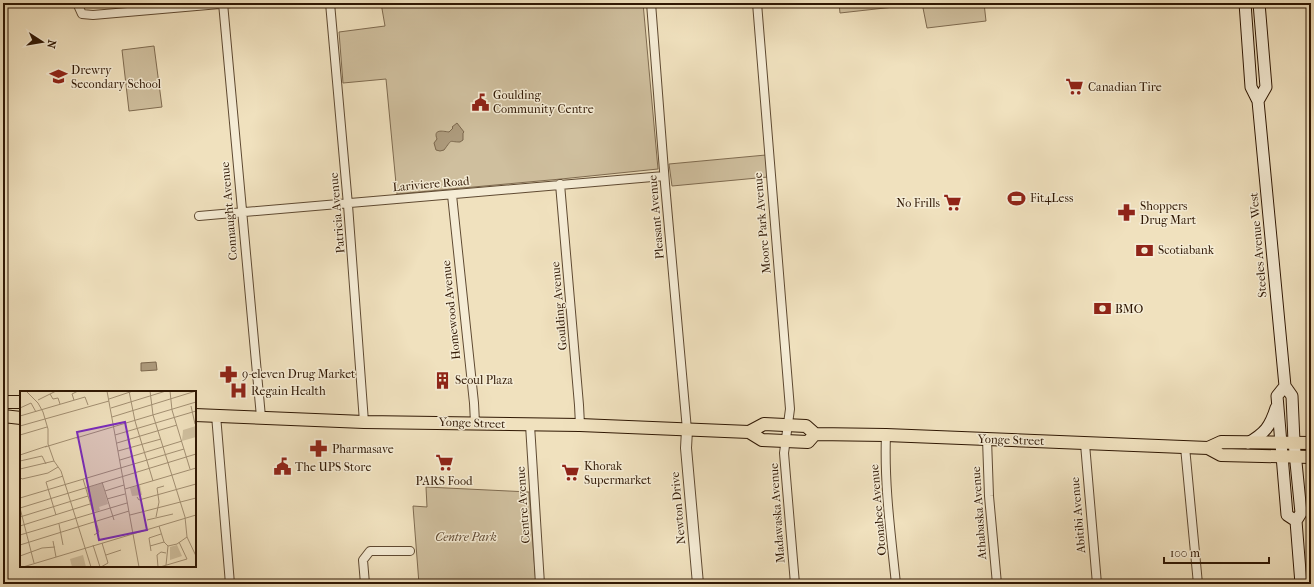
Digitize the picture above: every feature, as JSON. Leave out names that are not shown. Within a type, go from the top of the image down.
[{"type":"main road","name":"Steeles Avenue West","points":[[1245,3],[1251,88],[1258,101],[1285,386],[1292,396],[1294,442],[1302,513],[1296,522],[1287,515],[1277,396],[1285,386]]},
{"type":"main road","name":"Steeles Avenue West","points":[[1258,101],[1266,87],[1259,3]]},
{"type":"main road","points":[[1247,30],[1260,29]]},
{"type":"main road","points":[[3,402],[20,402]]},
{"type":"main road","points":[[1248,442],[1265,431],[1271,423],[1278,404]]},
{"type":"main road","name":"Yonge Street","points":[[196,415],[364,422],[580,425],[749,432],[762,440],[808,442],[815,434]]},
{"type":"main road","points":[[3,416],[20,418]]},
{"type":"main road","name":"Yonge Street","points":[[749,432],[764,424],[787,425],[806,426],[815,434],[886,435],[1208,448],[1221,455],[1311,457]]},
{"type":"main road","name":"Yonge Street","points":[[1208,448],[1221,442],[1311,443]]},
{"type":"main road","points":[[1296,522],[1301,584]]},
{"type":"street","points":[[77,3],[82,14],[93,15],[231,3]]},
{"type":"street","name":"Connaught Avenue","points":[[223,3],[241,213],[261,417]]},
{"type":"street","name":"Patricia Avenue","points":[[330,3],[348,204],[364,422]]},
{"type":"street","name":"Pleasant Avenue","points":[[651,3],[664,176],[687,430]]},
{"type":"street","name":"Moore Park Avenue","points":[[757,3],[790,409],[785,441]]},
{"type":"street","name":"Lariviere Road","points":[[199,216],[664,176]]},
{"type":"street","name":"Goulding Avenue","points":[[560,184],[580,425]]},
{"type":"street","name":"Homewood Avenue","points":[[452,195],[475,423]]},
{"type":"street","points":[[216,415],[230,584]]},
{"type":"street","name":"Centre Avenue","points":[[530,425],[540,584]]},
{"type":"street","name":"Newton Drive","points":[[687,430],[686,448],[698,584]]},
{"type":"street","name":"Otonabee Avenue","points":[[886,435],[885,452],[887,492],[896,584]]},
{"type":"street","name":"Athabaska Avenue","points":[[987,439],[989,496],[997,584]]},
{"type":"street","name":"Madawaska Avenue","points":[[785,441],[784,453],[795,584]]},
{"type":"street","name":"Abitibi Avenue","points":[[1085,444],[1097,584]]},
{"type":"street","points":[[1185,447],[1198,584]]},
{"type":"street","points":[[365,584],[363,560],[370,551],[410,551]]},
{"type":"green space","points":[[381,3],[643,3],[658,169],[397,194],[386,79],[343,83],[339,32],[385,26]]},
{"type":"green space","points":[[839,3],[903,3],[903,6],[840,13]]},
{"type":"green space","points":[[922,3],[984,3],[986,21],[927,28]]},
{"type":"green space","points":[[154,46],[162,107],[129,111],[122,50]]},
{"type":"green space","points":[[766,155],[768,177],[672,186],[669,164]]},
{"type":"green space","name":"Centre Park","points":[[426,487],[529,492],[536,584],[419,584],[413,506],[427,507]]},
{"type":"shaded area","points":[[457,123],[464,132],[463,140],[460,142],[451,142],[444,150],[436,150],[434,143],[437,139],[437,132],[449,132]]},
{"type":"shaded area","points":[[156,362],[157,370],[141,371],[141,363]]},
{"type":"place","name":"Drewry Secondary School","points":[[58,77]]},
{"type":"place","name":"Canadian Tire","points":[[1075,87]]},
{"type":"place","name":"Goulding Community Centre","points":[[480,102]]},
{"type":"place","name":"Fit4Less","points":[[1017,198]]},
{"type":"place","name":"No Frills","points":[[953,203]]},
{"type":"place","name":"Shoppers Drug Mart","points":[[1127,213]]},
{"type":"place","name":"Scotiabank","points":[[1145,250]]},
{"type":"place","name":"BMO","points":[[1102,309]]},
{"type":"place","name":"9-eleven Drug Market","points":[[229,374]]},
{"type":"place","name":"Seoul Plaza","points":[[442,380]]},
{"type":"place","name":"Regain Health","points":[[238,391]]},
{"type":"place","name":"Pharmasave","points":[[319,449]]},
{"type":"place","name":"PARS Food","points":[[444,462]]},
{"type":"place","name":"The UPS Store","points":[[282,467]]},
{"type":"place","name":"Khorak Supermarket","points":[[571,473]]}]
